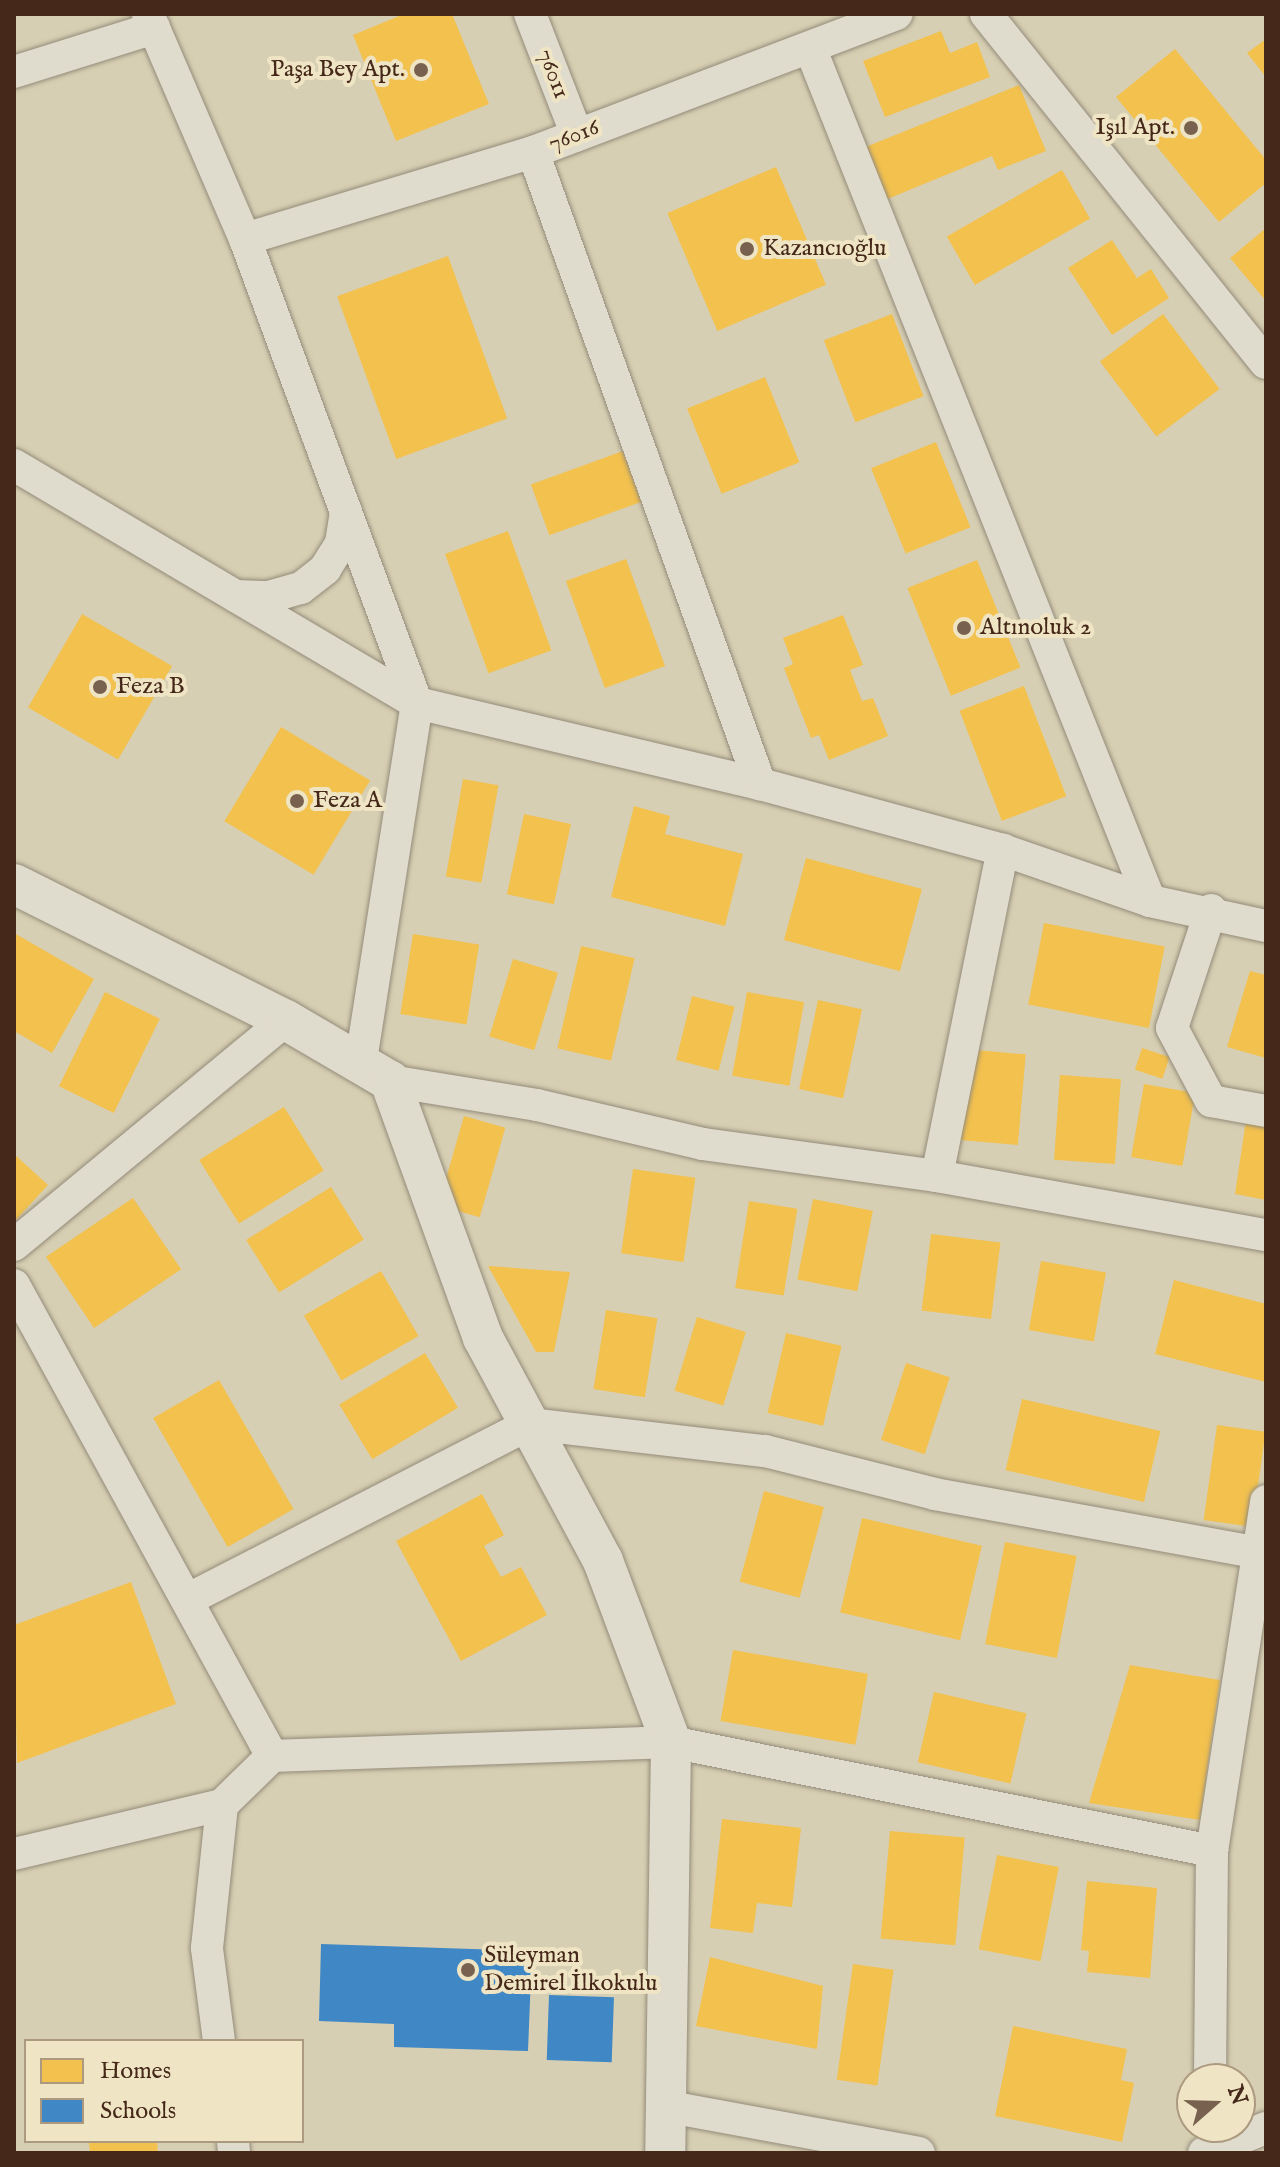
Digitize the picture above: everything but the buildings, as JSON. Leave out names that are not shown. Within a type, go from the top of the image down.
[{"type":"street","name":"76011","points":[[530,14],[577,135]]},
{"type":"street","name":"76016","points":[[245,239],[533,152],[811,50],[897,14]]},
{"type":"street","points":[[986,14],[1266,363]]},
{"type":"street","points":[[14,72],[151,21],[245,239],[417,703],[375,1074],[483,1338],[603,1561],[671,1742],[669,2107],[665,2153]]},
{"type":"street","points":[[811,50],[1150,901]]},
{"type":"street","points":[[533,152],[760,784]]},
{"type":"street","points":[[14,465],[417,703],[760,784],[1003,850],[1150,901],[1211,910],[1266,926]]},
{"type":"street","points":[[236,596],[269,597],[301,588],[325,569],[341,543],[346,511]]},
{"type":"street","points":[[937,1176],[1003,850]]},
{"type":"street","points":[[14,884],[286,1020],[375,1074],[537,1105],[703,1144],[937,1176],[1212,1221],[1266,1235]]},
{"type":"street","points":[[1211,910],[1172,1028],[1211,1101],[1266,1111]]},
{"type":"street","points":[[14,1245],[286,1020]]},
{"type":"street","points":[[14,1285],[272,1756]]},
{"type":"street","points":[[187,1600],[530,1424],[765,1451],[935,1494],[1254,1552]]},
{"type":"street","points":[[1210,2063],[1212,1851],[1254,1552],[1266,1501]]},
{"type":"street","points":[[14,1854],[222,1805],[272,1756],[671,1742],[1212,1851]]},
{"type":"street","points":[[219,2039],[207,1948],[222,1805]]},
{"type":"street","points":[[669,2107],[919,2153]]},
{"type":"place","name":"Paşa Bey Apt.","points":[[421,70]]},
{"type":"place","name":"Işıl Apt.","points":[[1191,128]]},
{"type":"place","name":"Kazancıoğlu","points":[[747,249]]},
{"type":"place","name":"Altınoluk 2","points":[[964,628]]},
{"type":"place","name":"Feza B","points":[[100,687]]},
{"type":"place","name":"Feza A","points":[[297,801]]},
{"type":"place","name":"Süleyman Demirel İlkokulu","points":[[468,1970]]}]
